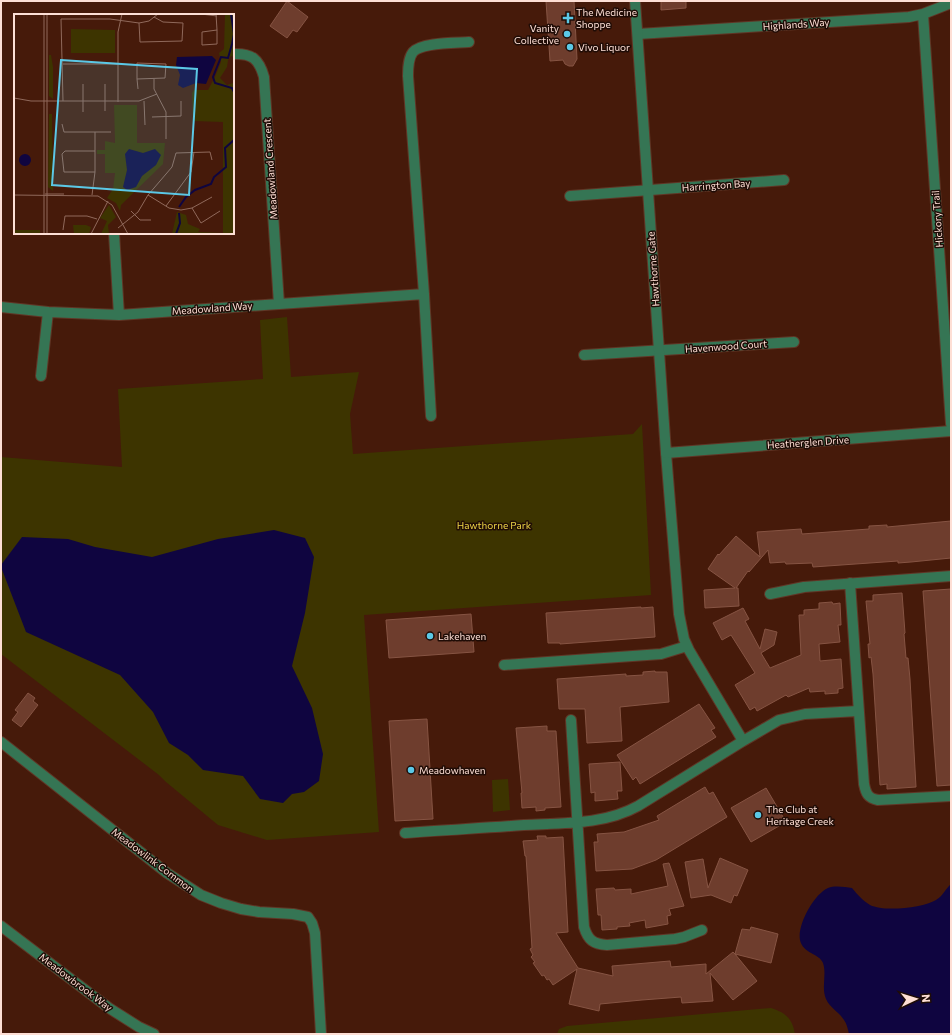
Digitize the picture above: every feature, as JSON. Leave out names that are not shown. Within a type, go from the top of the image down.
[{"type":"street","name":"Hawthorne Gate","points":[[636,1],[666,453],[681,628],[687,646],[743,741]]},
{"type":"street","name":"Highlands Way","points":[[638,34],[909,17],[923,14],[951,3]]},
{"type":"street","name":"Hickory Trail","points":[[923,14],[951,424]]},
{"type":"street","points":[[431,416],[424,294],[408,76],[409,63],[413,52],[422,47],[469,42]]},
{"type":"street","name":"Meadowland Crescent","points":[[234,54],[248,55],[256,59],[261,66],[264,77],[278,304]]},
{"type":"street","name":"Harrington Bay","points":[[570,196],[784,180]]},
{"type":"street","points":[[114,234],[119,315]]},
{"type":"street","name":"Meadowland Way","points":[[1,307],[48,312],[119,315],[424,294]]},
{"type":"street","points":[[41,376],[48,312]]},
{"type":"street","name":"Havenwood Court","points":[[584,355],[794,342]]},
{"type":"street","name":"Heatherglen Drive","points":[[666,453],[951,431]]},
{"type":"street","points":[[770,594],[804,587],[951,576]]},
{"type":"street","points":[[850,583],[858,711],[864,784],[867,796],[878,800],[951,796]]},
{"type":"street","points":[[504,665],[661,654],[687,646]]},
{"type":"street","points":[[404,833],[578,822],[610,818],[630,811],[769,725],[787,718],[805,714],[858,711]]},
{"type":"street","points":[[571,720],[584,927],[588,937],[592,942],[607,945],[675,939],[702,930]]},
{"type":"street","name":"Meadowlink Common","points":[[1,742],[167,873],[201,895],[241,909],[259,912],[293,914],[308,917],[312,923],[315,933],[321,1034]]},
{"type":"street","name":"Meadowbrook Way","points":[[1,926],[108,1008],[139,1027],[154,1034]]},
{"type":"green space","name":"Hawthorne Park","points":[[287,317],[291,377],[359,372],[350,414],[353,454],[633,434],[642,424],[651,595],[364,615],[379,832],[267,840],[218,825],[159,775],[1,654],[1,457],[122,467],[118,389],[263,379],[260,320]]},
{"type":"green space","points":[[508,779],[510,810],[493,812],[492,780]]},
{"type":"green space","points":[[771,1008],[788,1017],[795,1034],[557,1034],[559,1029],[567,1026]]},
{"type":"shaded area","points":[[274,530],[305,538],[314,557],[305,613],[292,666],[312,708],[323,754],[319,781],[304,792],[292,794],[283,803],[260,799],[243,776],[203,770],[188,755],[169,743],[153,712],[120,675],[26,632],[1,567],[22,537],[68,539],[95,547],[152,557],[218,539]]},
{"type":"shaded area","points":[[951,884],[951,1034],[849,1034],[844,1020],[826,999],[824,990],[823,963],[818,957],[804,948],[800,940],[801,926],[812,903],[823,891],[828,888],[840,886],[852,888],[865,902],[876,907],[894,909],[913,907],[936,900]]},
{"type":"building","points":[[287,1],[308,17],[297,32],[293,30],[287,38],[270,26]]},
{"type":"building","points":[[546,1],[574,1],[577,59],[573,66],[565,64],[563,60],[550,61]]},
{"type":"building","points":[[661,1],[686,1],[686,8],[661,10]]},
{"type":"building","points":[[951,521],[951,558],[898,563],[898,561],[813,567],[812,563],[770,563],[768,550],[749,572],[748,571],[736,588],[738,588],[739,606],[705,608],[704,590],[735,588],[708,569],[718,554],[719,555],[736,536],[760,557],[757,532],[801,529],[802,534],[869,529],[869,526],[887,525],[887,527]]},
{"type":"building","points":[[951,589],[951,785],[937,786],[923,591]]},
{"type":"building","points":[[902,593],[906,658],[908,658],[910,679],[916,787],[887,789],[887,784],[880,785],[873,674],[871,657],[869,658],[868,644],[870,644],[866,601],[873,601],[873,595]]},
{"type":"building","points":[[832,602],[833,604],[840,603],[841,625],[838,625],[840,642],[819,644],[820,661],[841,659],[843,688],[838,689],[838,693],[825,694],[825,691],[810,692],[809,688],[788,697],[786,695],[757,711],[755,707],[750,710],[735,685],[755,673],[731,635],[722,640],[713,623],[743,608],[749,619],[745,621],[760,649],[765,629],[777,632],[774,645],[761,653],[770,668],[801,655],[799,615],[804,615],[804,610],[819,609],[819,603]]},
{"type":"building","points":[[653,607],[655,637],[560,644],[548,643],[546,613]]},
{"type":"building","name":"Lakehaven","points":[[471,614],[474,652],[389,658],[386,620]]},
{"type":"building","points":[[643,672],[667,672],[669,702],[620,707],[622,741],[587,743],[585,709],[559,709],[557,679],[626,674],[626,676],[643,675]]},
{"type":"building","points":[[28,693],[35,698],[33,701],[38,705],[21,727],[12,720],[18,712],[15,710]]},
{"type":"building","points":[[699,704],[715,728],[711,730],[716,737],[640,784],[636,777],[633,780],[617,755]]},
{"type":"building","name":"Meadowhaven","points":[[427,719],[433,819],[395,821],[389,721]]},
{"type":"building","points":[[547,726],[547,731],[556,731],[561,807],[545,808],[545,810],[536,811],[536,807],[522,808],[516,728]]},
{"type":"building","points":[[620,762],[622,791],[617,791],[618,799],[595,801],[595,792],[591,793],[589,764]]},
{"type":"building","points":[[705,787],[709,794],[713,792],[727,817],[656,860],[632,869],[596,871],[594,842],[598,842],[597,834],[624,832],[659,820],[657,816]]},
{"type":"building","name":"The Club at Heritage Creek","points":[[766,788],[786,822],[751,842],[731,808]]},
{"type":"building","points":[[537,836],[546,836],[546,838],[563,837],[568,932],[556,933],[578,968],[613,976],[612,966],[670,961],[671,967],[706,964],[706,974],[733,952],[757,981],[733,1000],[710,973],[713,1001],[682,1003],[681,997],[642,1000],[600,1004],[599,1011],[569,1004],[577,969],[553,985],[549,979],[547,980],[544,975],[542,976],[533,963],[535,962],[531,957],[533,955],[530,949],[532,948],[526,856],[523,841],[538,840]]},
{"type":"building","points":[[720,858],[748,870],[737,896],[734,895],[731,903],[711,895],[691,898],[685,862],[703,859],[708,888]]},
{"type":"building","points":[[669,863],[684,906],[669,909],[671,915],[667,916],[668,924],[646,928],[645,920],[629,923],[630,926],[602,930],[601,915],[598,915],[596,889],[631,889],[631,894],[668,886],[663,864]]},
{"type":"building","points":[[751,927],[778,934],[771,963],[735,954],[742,929],[750,930]]},
{"type":"place","name":"The Medicine Shoppe","points":[[568,18]]},
{"type":"place","name":"Vanity Collective","points":[[567,34]]},
{"type":"place","name":"Vivo Liquor","points":[[570,47]]},
{"type":"place","name":"Lakehaven","points":[[430,636]]},
{"type":"place","name":"Meadowhaven","points":[[411,770]]},
{"type":"place","name":"The Club at Heritage Creek","points":[[758,815]]}]
